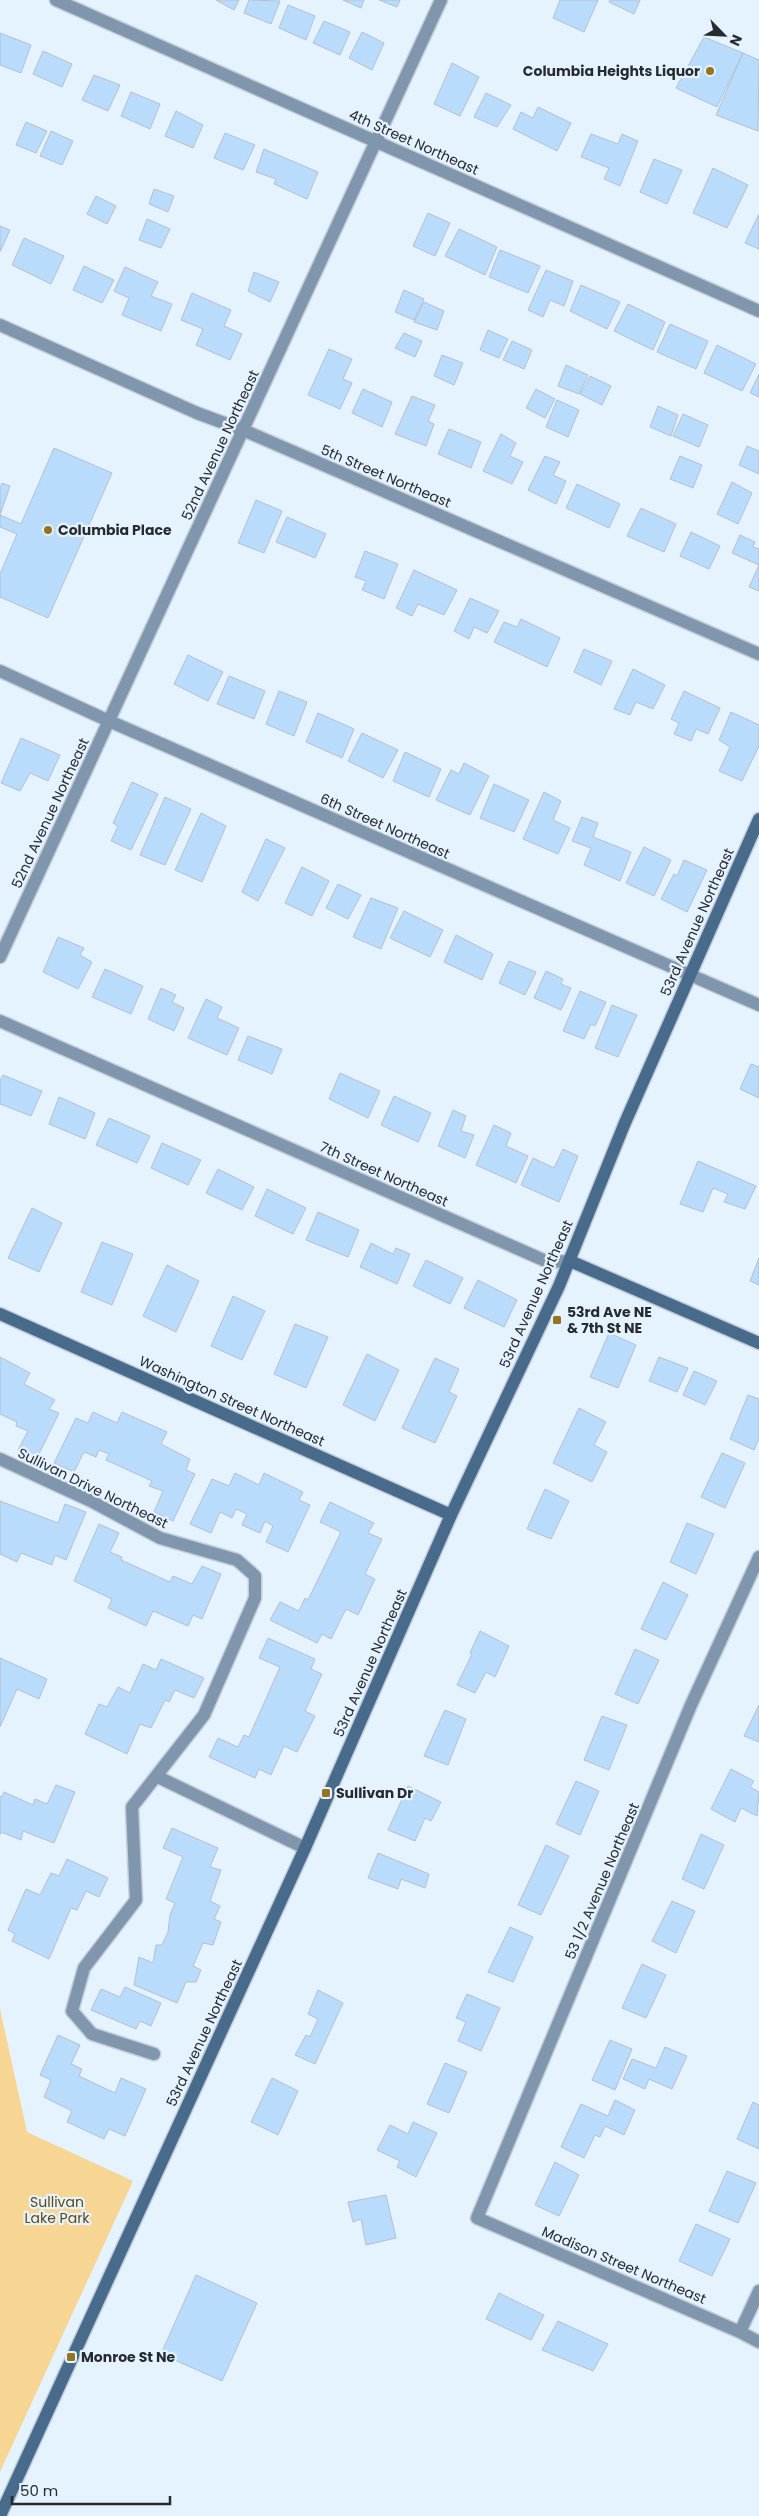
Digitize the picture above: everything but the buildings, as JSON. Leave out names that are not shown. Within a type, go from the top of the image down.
[{"type":"street","name":"4th Street Northeast","points":[[56,0],[759,312]]},
{"type":"street","name":"52nd Avenue Northeast","points":[[0,957],[441,0]]},
{"type":"street","name":"5th Street Northeast","points":[[0,325],[197,413],[243,430],[759,654]]},
{"type":"street","name":"6th Street Northeast","points":[[0,671],[109,721],[759,1005]]},
{"type":"street","name":"53rd Avenue Northeast","points":[[0,2516],[305,1848],[452,1515],[570,1261],[624,1125],[759,820]]},
{"type":"street","name":"7th Street Northeast","points":[[0,1021],[548,1262],[570,1261],[759,1343]]},
{"type":"street","name":"Washington Street Northeast","points":[[0,1314],[452,1515]]},
{"type":"street","name":"Sullivan Drive Northeast","points":[[0,1459],[91,1501],[160,1538],[237,1560],[255,1576],[255,1598],[204,1715],[158,1777],[132,1807],[136,1900],[84,1968],[72,2011],[92,2034],[154,2054]]},
{"type":"street","name":"53 1/2 Avenue Northeast","points":[[477,2218],[691,1705],[759,1557]]},
{"type":"street","points":[[158,1777],[305,1848]]},
{"type":"street","name":"Madison Street Northeast","points":[[477,2218],[740,2332],[759,2342]]},
{"type":"street","points":[[740,2332],[759,2291]]},
{"type":"green space","name":"Sullivan Lake Park","points":[[0,2009],[27,2132],[133,2181],[0,2472]]},
{"type":"place","name":"Columbia Heights Liquor","points":[[710,71]]},
{"type":"place","name":"Columbia Place","points":[[48,530]]},
{"type":"place","name":"53rd Ave NE & 7th St NE","points":[[557,1320]]},
{"type":"place","name":"Sullivan Dr","points":[[326,1793]]},
{"type":"place","name":"Monroe St Ne","points":[[71,2357]]}]
